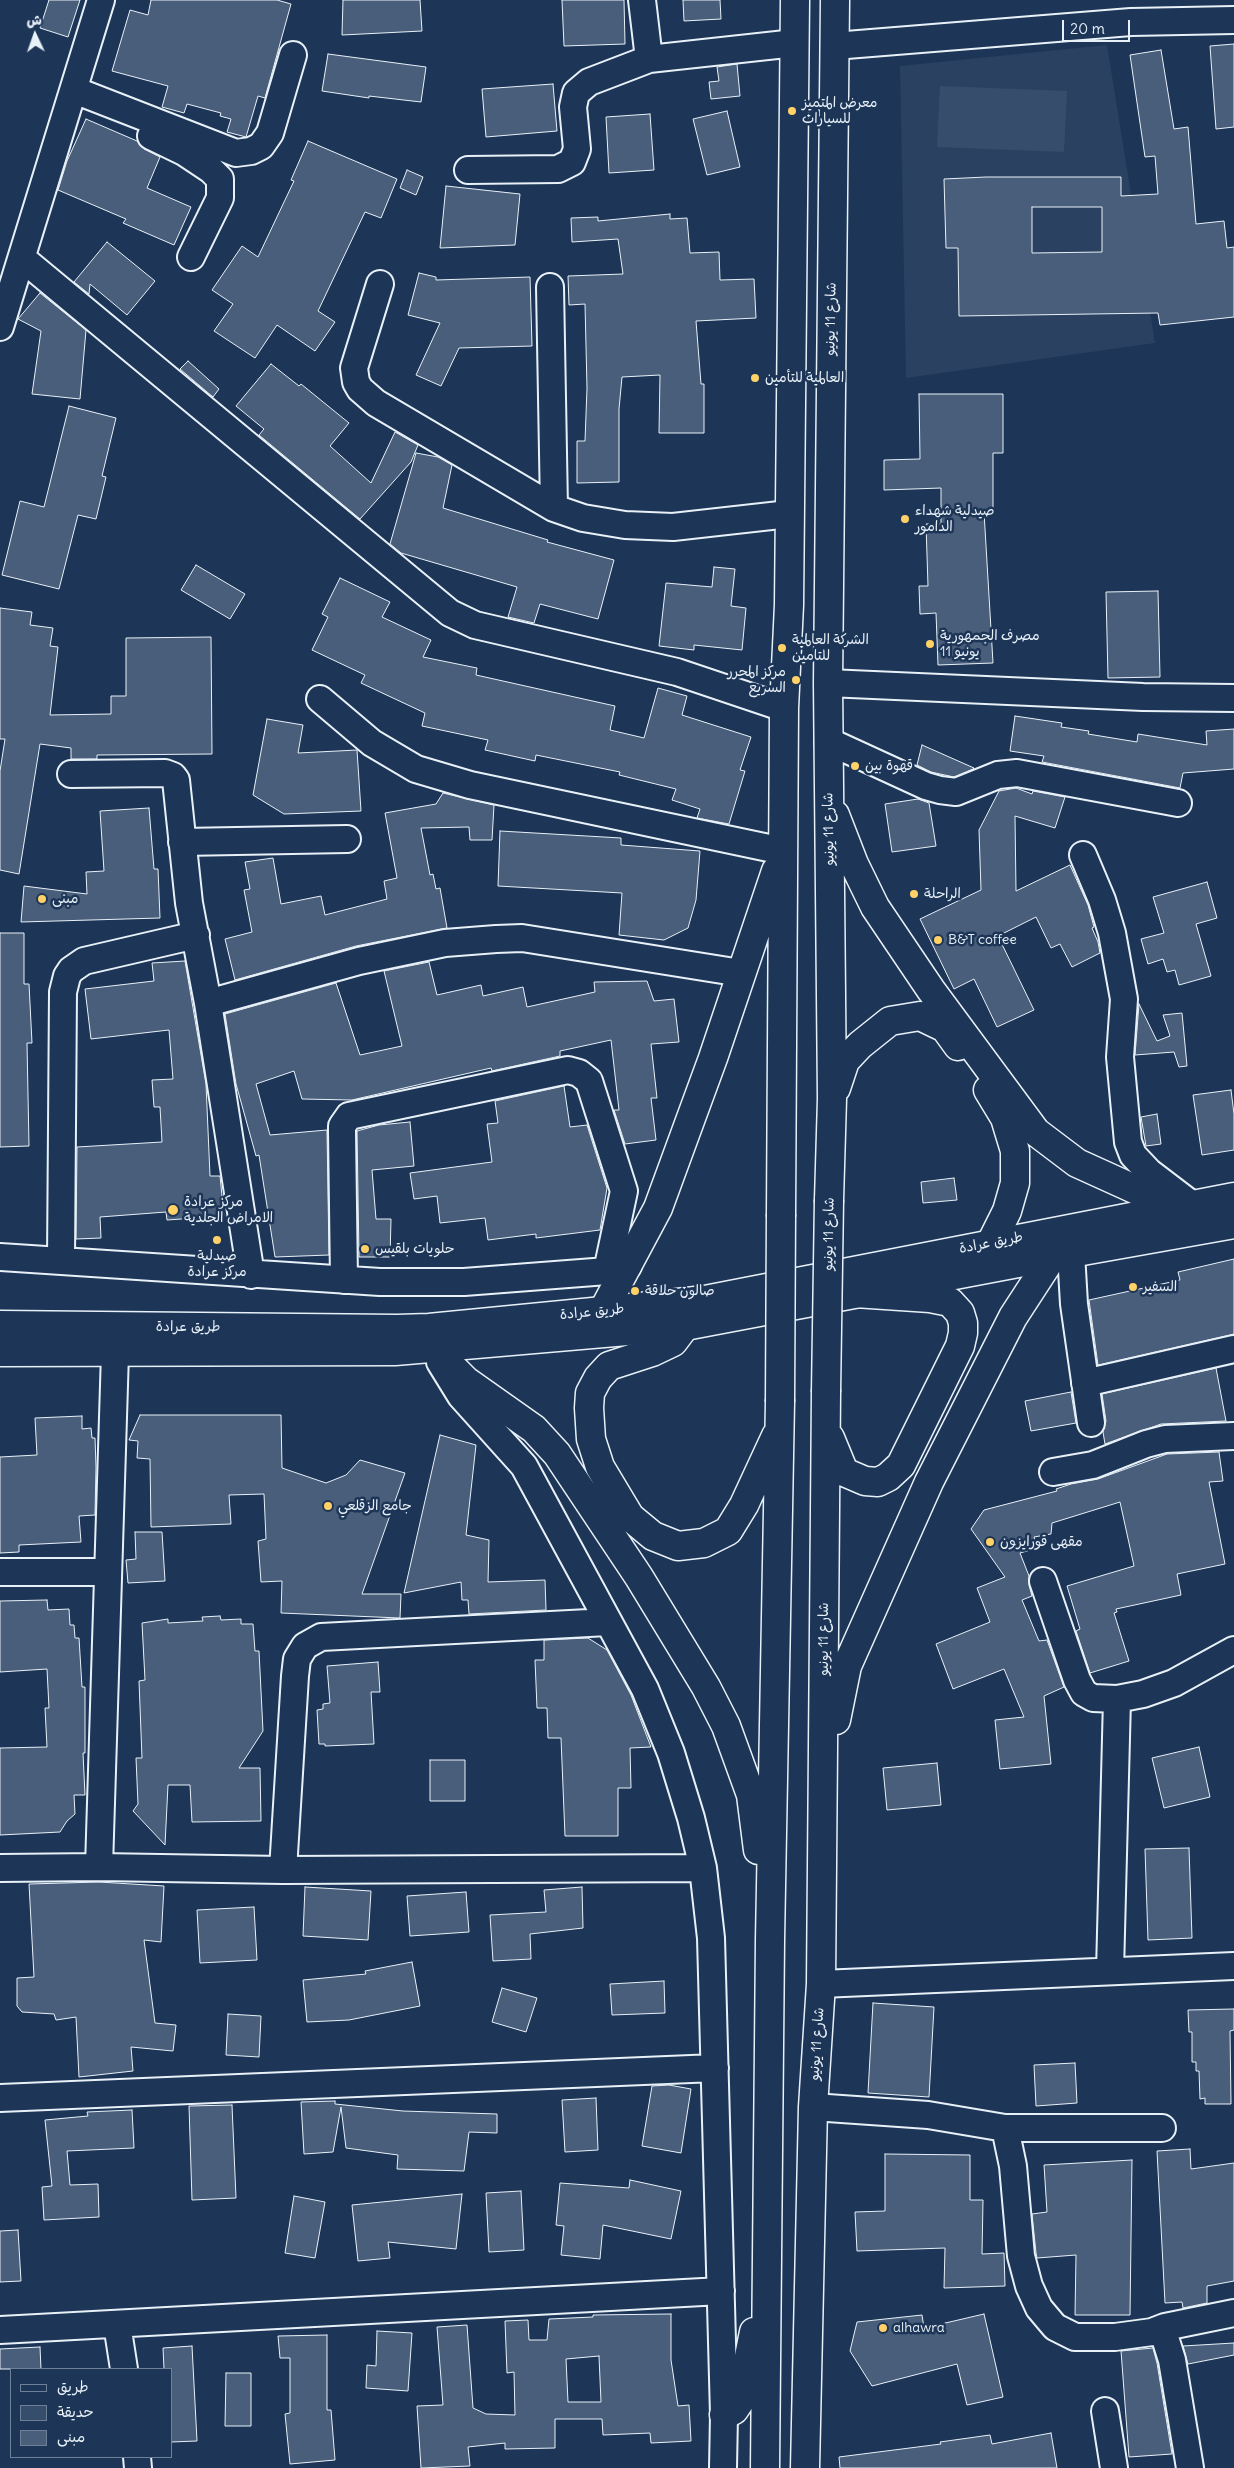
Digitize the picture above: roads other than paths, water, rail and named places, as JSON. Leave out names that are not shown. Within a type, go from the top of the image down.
[{"type":"main road","points":[[765,2468],[770,1940],[780,1415],[784,708],[789,514],[795,0]]},
{"type":"main road","name":"شارع 11 يونيو","points":[[806,2468],[813,2108],[821,1984],[824,1775],[825,1425],[832,1099],[828,684],[835,0]]},
{"type":"main road","points":[[828,798],[854,864],[875,907],[931,990],[1036,1132],[1077,1163],[1183,1206]]},
{"type":"main road","points":[[603,1311],[617,1269],[658,1208],[713,1058],[784,851]]},
{"type":"main road","points":[[832,1099],[845,1061],[860,1045],[890,1021],[920,1016],[945,1028],[1005,1118],[1015,1151],[1015,1182],[1007,1211],[991,1243]]},
{"type":"main road","name":"طريق عرادة","points":[[0,1352],[395,1351],[430,1337],[603,1311],[705,1300],[1234,1196]]},
{"type":"main road","name":"طريق عرادة","points":[[0,1325],[430,1337],[511,1342],[685,1326],[1234,1224]]},
{"type":"main road","points":[[824,1775],[847,1666],[934,1474],[1012,1317],[1061,1255]]},
{"type":"main road","points":[[825,1425],[844,1472],[865,1481],[878,1482],[888,1477],[901,1464],[960,1346],[963,1323],[960,1313],[950,1302],[930,1298],[855,1293]]},
{"type":"main road","points":[[685,1326],[673,1342],[652,1352],[609,1366],[598,1378],[590,1393],[589,1408],[592,1439],[600,1467],[630,1517],[653,1536],[678,1546],[704,1543],[728,1530],[744,1505],[780,1415]]},
{"type":"main road","points":[[430,1337],[466,1381],[534,1429],[557,1454],[639,1577],[706,1687],[726,1726],[751,1795],[770,1940]]},
{"type":"main road","points":[[724,2415],[734,2410],[742,2397],[767,2264]]},
{"type":"street","points":[[0,327],[7,285],[23,259],[101,0]]},
{"type":"street","points":[[642,0],[649,59]]},
{"type":"street","points":[[834,46],[1128,11],[1234,20]]},
{"type":"street","points":[[468,170],[558,169],[572,162],[577,149],[573,107],[576,92],[589,82],[649,59],[795,44]]},
{"type":"street","points":[[72,95],[236,153],[252,151],[261,146],[270,133],[293,54]]},
{"type":"street","points":[[72,95],[184,152],[211,170],[220,179],[220,198],[190,257]]},
{"type":"street","points":[[23,259],[450,613],[475,625],[676,672],[784,708]]},
{"type":"street","points":[[380,284],[354,368],[356,382],[360,389],[376,403],[554,508],[583,518],[624,525],[673,528],[789,514]]},
{"type":"street","points":[[550,287],[554,508]]},
{"type":"street","points":[[828,684],[1143,697],[1234,698]]},
{"type":"street","points":[[320,699],[372,743],[416,769],[470,785],[784,851]]},
{"type":"street","points":[[828,741],[926,786],[940,790],[956,792],[993,777],[1017,773],[1178,804]]},
{"type":"street","points":[[71,774],[166,773],[174,776],[189,903],[208,1003],[251,1275]]},
{"type":"street","points":[[182,842],[347,839]]},
{"type":"street","points":[[1083,855],[1102,900],[1112,933],[1124,999],[1120,1057],[1128,1142],[1133,1155],[1183,1206]]},
{"type":"street","points":[[61,1260],[63,992],[68,976],[71,970],[84,961],[196,935]]},
{"type":"street","points":[[208,1003],[359,961],[445,944],[496,939],[522,938],[741,973]]},
{"type":"street","points":[[0,1257],[344,1280],[464,1282],[617,1269],[624,1191],[589,1081],[578,1073],[568,1070],[349,1116],[342,1126],[344,1280]]},
{"type":"street","points":[[1061,1255],[1074,1304],[1091,1423]]},
{"type":"street","points":[[430,1337],[461,1396],[524,1466],[645,1689],[659,1721],[689,1811],[703,1868],[712,1938],[724,2468]]},
{"type":"street","points":[[1085,1383],[1234,1352]]},
{"type":"street","points":[[99,1867],[107,1572],[116,1353]]},
{"type":"street","points":[[1053,1472],[1093,1465],[1146,1444],[1165,1439],[1234,1436]]},
{"type":"street","points":[[0,1572],[107,1572]]},
{"type":"street","points":[[1043,1581],[1076,1680],[1084,1693],[1094,1698],[1117,1699],[1144,1694],[1174,1683],[1234,1650]]},
{"type":"street","points":[[283,1870],[295,1676],[297,1659],[305,1646],[321,1637],[608,1622]]},
{"type":"street","points":[[1110,1971],[1117,1699]]},
{"type":"street","points":[[0,1868],[99,1867],[283,1870],[703,1868]]},
{"type":"street","points":[[821,1984],[1234,1966]]},
{"type":"street","points":[[0,2098],[715,2068]]},
{"type":"street","points":[[813,2108],[928,2114],[1006,2128],[1162,2128]]},
{"type":"street","points":[[1006,2128],[1012,2166],[1021,2256],[1029,2286],[1039,2308],[1055,2327],[1074,2338],[1115,2337],[1152,2332],[1162,2328],[1234,2313]]},
{"type":"street","points":[[0,2330],[721,2290]]},
{"type":"street","points":[[117,2324],[124,2368]]},
{"type":"street","points":[[1162,2328],[1172,2360],[1190,2468]]},
{"type":"street","points":[[1105,2411],[1114,2468]]},
{"type":"place","name":"معرض المتميز للسيارات","points":[[792,111]]},
{"type":"place","name":"العالمية للتأمين","points":[[755,378]]},
{"type":"place","name":"صيدلية شهداء الدامور","points":[[905,519]]},
{"type":"place","name":"مصرف الجمهورية 11 يونيو","points":[[930,644]]},
{"type":"place","name":"الشركة العالمية للتامين","points":[[782,648]]},
{"type":"place","name":"مركز المحرر السريع","points":[[796,680]]},
{"type":"place","name":"قهوة بين","points":[[855,766]]},
{"type":"place","name":"الراحلة","points":[[914,894]]},
{"type":"place","name":"مبنى","points":[[42,899]]},
{"type":"place","name":"B&T coffee","points":[[938,940]]},
{"type":"place","name":"مركز عرادة الامراض الجلدية","points":[[173,1210]]},
{"type":"place","name":"صيدلية مركز عرادة","points":[[217,1240]]},
{"type":"place","name":"حلويات بلقيس","points":[[365,1249]]},
{"type":"place","name":"السفير","points":[[1133,1287]]},
{"type":"place","name":"صالون حلاقة","points":[[635,1291]]},
{"type":"place","name":"جامع الزقلعي","points":[[328,1506]]},
{"type":"place","name":"مقهى قورايزون","points":[[990,1542]]},
{"type":"place","name":"alhawra","points":[[883,2328]]}]
